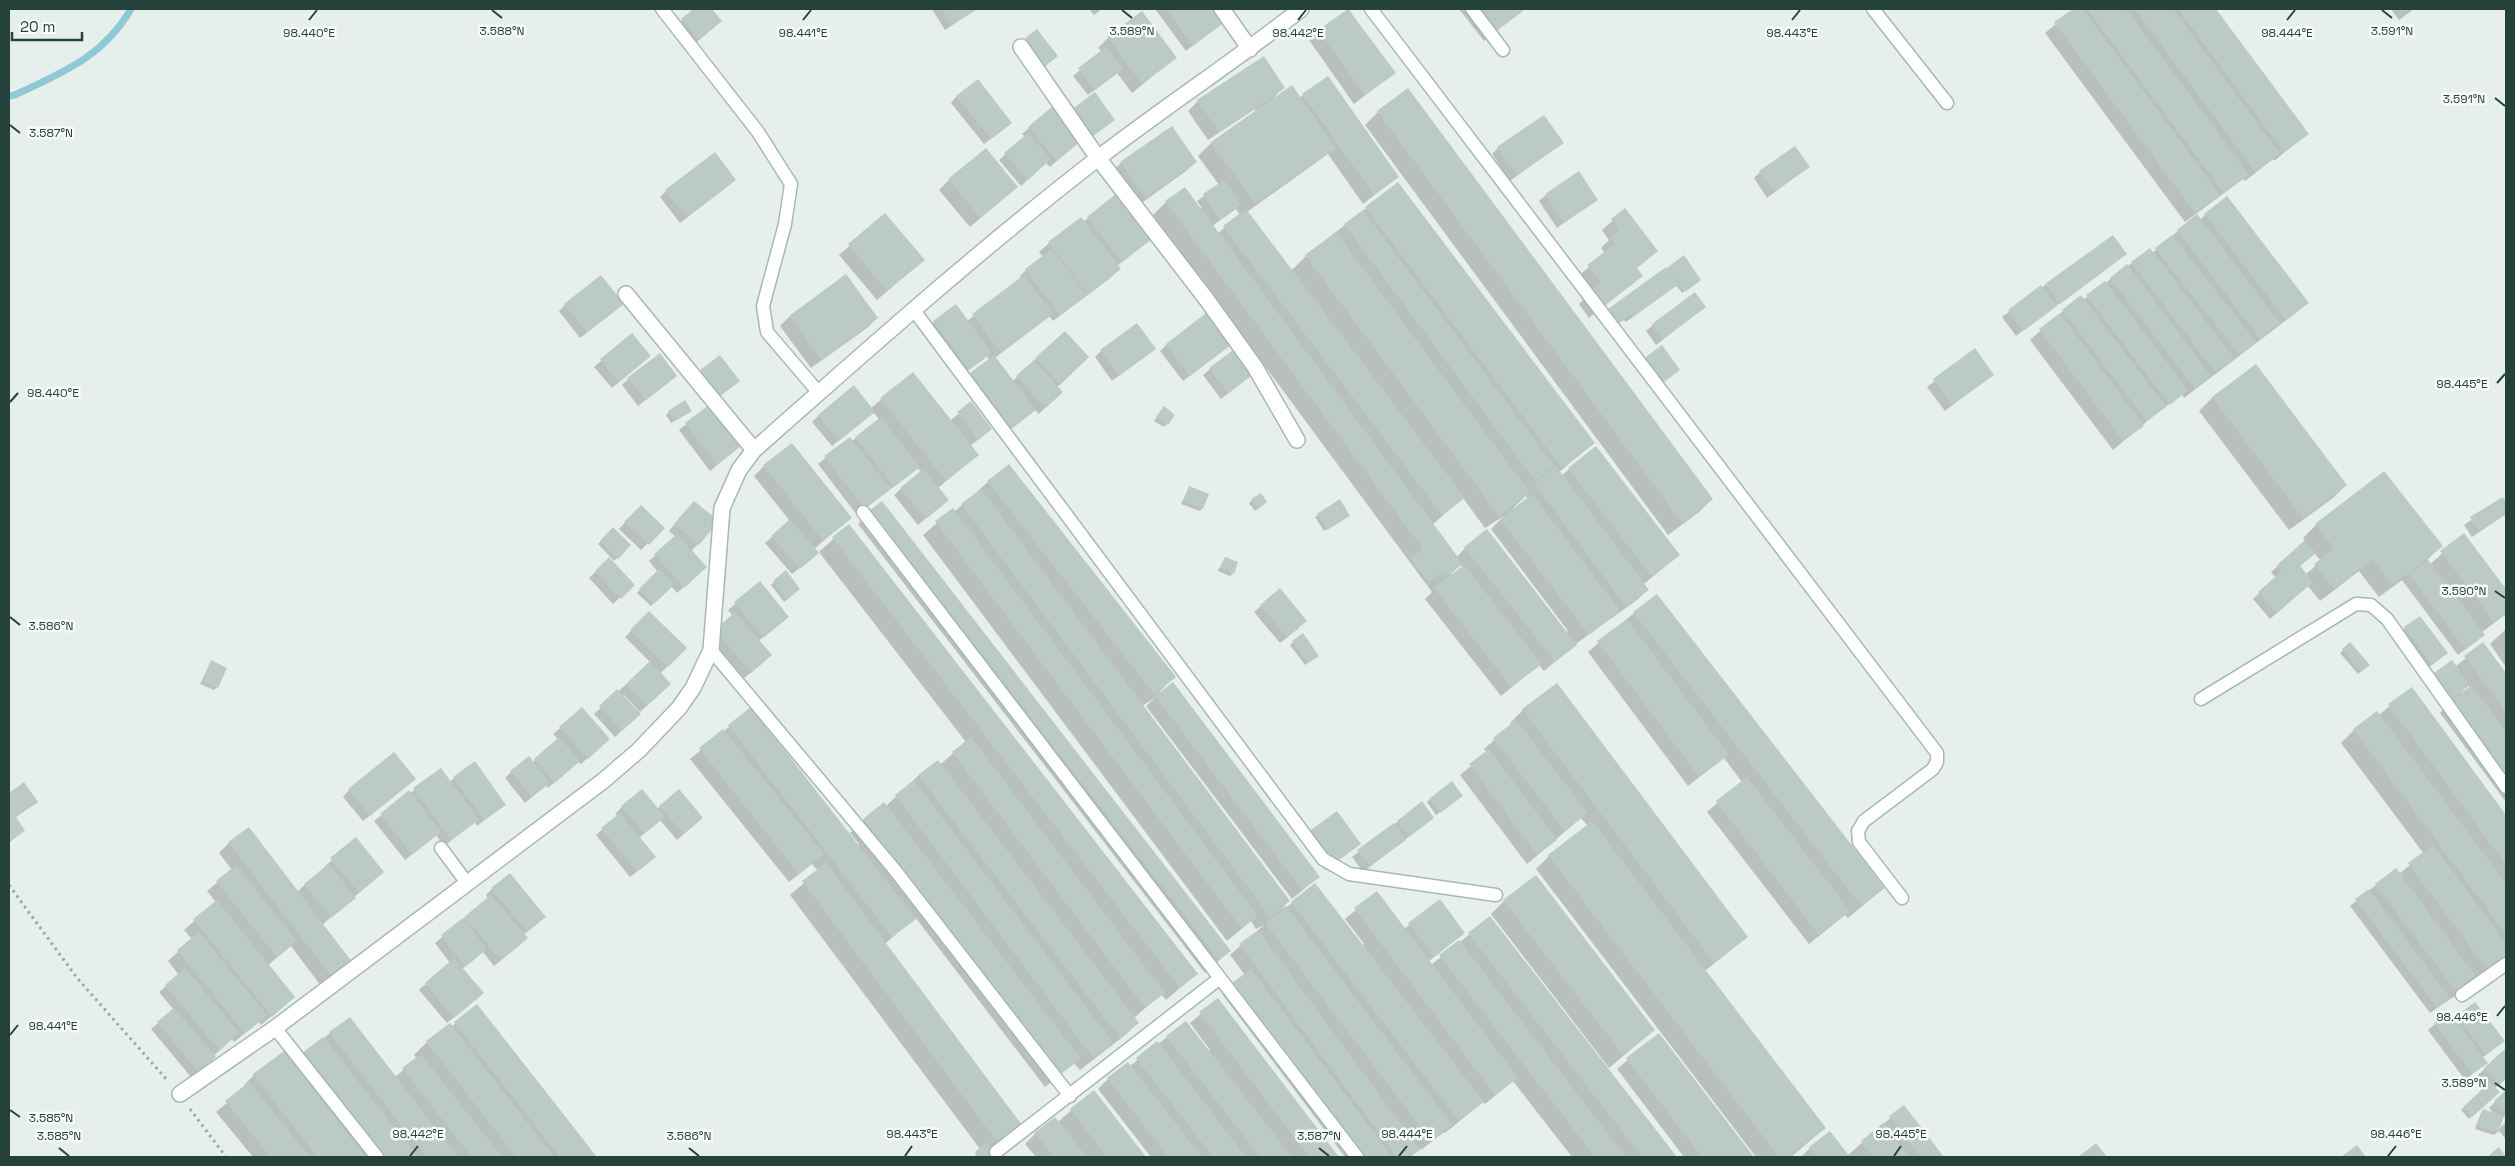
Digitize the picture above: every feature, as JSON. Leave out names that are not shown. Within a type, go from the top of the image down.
[{"type":"street","points":[[1222,9],[1250,48]]},
{"type":"street","points":[[180,1094],[275,1028],[603,781],[639,750],[679,708],[692,688],[711,650],[722,508],[729,488],[739,470],[754,450],[913,309],[1098,158],[1301,9]]},
{"type":"street","points":[[1021,47],[1098,158],[1207,300],[1255,367],[1297,440]]},
{"type":"street","points":[[626,294],[754,450]]},
{"type":"lane","points":[[662,9],[758,132],[790,184],[785,224],[762,306],[767,332],[819,392]]},
{"type":"lane","points":[[1371,9],[1937,753],[1937,762],[1933,769],[1864,821],[1858,831],[1859,842],[1902,898]]},
{"type":"lane","points":[[1472,9],[1503,50]]},
{"type":"lane","points":[[1873,9],[1947,103]]},
{"type":"lane","points":[[913,309],[1323,859],[1349,874],[1496,895]]},
{"type":"lane","points":[[863,512],[1356,1157]]},
{"type":"lane","points":[[2201,698],[2356,604],[2371,605],[2387,618],[2506,788]]},
{"type":"lane","points":[[711,650],[894,869],[1070,1096]]},
{"type":"lane","points":[[442,848],[467,883]]},
{"type":"lane","points":[[2462,996],[2506,964]]},
{"type":"lane","points":[[996,1152],[1220,978]]},
{"type":"lane","points":[[275,1028],[377,1157]]},
{"type":"path","points":[[9,885],[77,978],[180,1094],[226,1157]]},
{"type":"building","points":[[693,9],[712,9],[722,21],[699,40],[681,19]]},
{"type":"building","points":[[942,9],[978,9],[952,25]]},
{"type":"building","points":[[1166,9],[1215,9],[1225,22],[1193,46]]},
{"type":"building","points":[[1348,9],[1396,73],[1365,95],[1318,30]]},
{"type":"building","points":[[1477,9],[1521,9],[1523,11],[1495,32]]},
{"type":"building","points":[[2073,9],[2083,9],[2220,195],[2195,213],[2054,22]]},
{"type":"building","points":[[2087,9],[2126,9],[2249,175],[2224,193]]},
{"type":"building","points":[[2135,9],[2173,9],[2280,154],[2255,172]]},
{"type":"building","points":[[2178,9],[2216,9],[2309,134],[2284,152]]},
{"type":"building","points":[[1142,11],[1177,58],[1142,84],[1107,37]]},
{"type":"building","points":[[1037,29],[1058,56],[1045,66],[1025,38]]},
{"type":"building","points":[[1106,47],[1123,69],[1095,90],[1078,68]]},
{"type":"building","points":[[1264,56],[1285,88],[1219,132],[1197,100]]},
{"type":"building","points":[[1328,76],[1399,177],[1374,195],[1302,94]]},
{"type":"building","points":[[978,79],[1012,123],[991,139],[956,96]]},
{"type":"building","points":[[1292,85],[1336,148],[1255,204],[1211,142]]},
{"type":"building","points":[[1408,88],[1713,499],[1682,523],[1377,111]]},
{"type":"building","points":[[1095,92],[1115,120],[1091,137],[1071,110]]},
{"type":"building","points":[[1053,106],[1082,140],[1057,161],[1028,127]]},
{"type":"building","points":[[1544,115],[1564,143],[1517,175],[1497,147]]},
{"type":"building","points":[[1172,126],[1197,162],[1146,198],[1120,162]]},
{"type":"building","points":[[1028,133],[1051,159],[1028,180],[1004,153]]},
{"type":"building","points":[[1795,146],[1810,167],[1774,192],[1759,171]]},
{"type":"building","points":[[986,148],[1018,187],[980,218],[948,179]]},
{"type":"building","points":[[715,152],[736,180],[687,217],[665,190]]},
{"type":"building","points":[[1579,171],[1598,200],[1564,223],[1545,194]]},
{"type":"building","points":[[1224,180],[1241,205],[1220,220],[1203,194]]},
{"type":"building","points":[[1398,182],[1595,443],[1562,468],[1365,207]]},
{"type":"building","points":[[1185,187],[1463,564],[1444,578],[1441,573],[1428,582],[1410,558],[1423,549],[1165,201]]},
{"type":"building","points":[[1117,193],[1152,239],[1122,262],[1087,217]]},
{"type":"building","points":[[2227,196],[2309,303],[2286,320],[2204,214]]},
{"type":"building","points":[[1625,208],[1658,251],[1637,268],[1643,276],[1600,309],[1588,293],[1601,283],[1587,265],[1615,244],[1610,238],[1619,230],[1611,219]]},
{"type":"building","points":[[1246,209],[1465,498],[1442,515],[1223,226]]},
{"type":"building","points":[[1363,210],[1554,466],[1535,481],[1344,224]]},
{"type":"building","points":[[885,213],[925,260],[887,291],[848,244]]},
{"type":"building","points":[[2197,214],[2280,323],[2260,339],[2177,230]]},
{"type":"building","points":[[1081,217],[1121,269],[1088,294],[1048,242]]},
{"type":"building","points":[[1336,232],[1530,493],[1499,516],[1305,255]]},
{"type":"building","points":[[2113,235],[2127,254],[2060,304],[2045,284]]},
{"type":"building","points":[[2172,235],[2256,342],[2239,355],[2155,248]]},
{"type":"building","points":[[2150,248],[2234,358],[2215,372],[2131,262]]},
{"type":"building","points":[[1052,249],[1087,295],[1060,315],[1025,269]]},
{"type":"building","points":[[1684,255],[1701,280],[1685,292],[1668,267]]},
{"type":"building","points":[[2127,264],[2211,376],[2195,389],[2110,278]]},
{"type":"building","points":[[1666,267],[1679,284],[1633,317],[1631,314],[1614,326],[1604,312]]},
{"type":"building","points":[[846,274],[878,318],[822,360],[789,316]]},
{"type":"building","points":[[601,275],[624,304],[587,332],[564,304]]},
{"type":"building","points":[[1024,275],[1053,314],[1001,353],[972,314]]},
{"type":"building","points":[[2105,281],[2188,390],[2170,405],[2086,295]]},
{"type":"building","points":[[2041,285],[2057,306],[2023,331],[2008,310]]},
{"type":"building","points":[[1695,292],[1706,307],[1663,339],[1652,324]]},
{"type":"building","points":[[2081,295],[2166,407],[2147,421],[2062,310]]},
{"type":"building","points":[[956,304],[992,353],[969,370],[933,321]]},
{"type":"building","points":[[1206,313],[1231,345],[1190,376],[1166,344]]},
{"type":"building","points":[[2060,313],[2144,426],[2123,441],[2039,329]]},
{"type":"building","points":[[1137,323],[1156,349],[1119,376],[1100,350]]},
{"type":"building","points":[[1065,331],[1089,357],[1060,385],[1035,358]]},
{"type":"building","points":[[632,333],[651,356],[619,382],[600,359]]},
{"type":"building","points":[[1662,345],[1680,370],[1660,385],[1642,360]]},
{"type":"building","points":[[1236,348],[1255,373],[1228,393],[1209,368]]},
{"type":"building","points":[[1975,348],[1994,375],[1952,405],[1933,379]]},
{"type":"building","points":[[660,353],[677,376],[646,400],[627,378]]},
{"type":"building","points":[[720,355],[740,381],[715,400],[695,374]]},
{"type":"building","points":[[994,355],[1036,410],[1012,428],[970,373]]},
{"type":"building","points":[[1034,360],[1063,392],[1046,408],[1016,376]]},
{"type":"building","points":[[2256,364],[2347,485],[2303,518],[2212,397]]},
{"type":"building","points":[[913,372],[979,455],[946,481],[880,398]]},
{"type":"building","points":[[854,385],[875,412],[839,441],[818,415]]},
{"type":"building","points":[[685,400],[692,411],[675,421],[668,411]]},
{"type":"building","points":[[971,401],[992,429],[978,440],[957,412]]},
{"type":"building","points":[[709,405],[741,446],[717,465],[685,423]]},
{"type":"building","points":[[1164,406],[1175,415],[1168,425],[1156,417]]},
{"type":"building","points":[[881,417],[920,467],[894,487],[855,437]]},
{"type":"building","points":[[850,437],[891,489],[864,509],[824,456]]},
{"type":"building","points":[[792,443],[852,518],[823,541],[763,465]]},
{"type":"building","points":[[1596,446],[1680,555],[1652,577],[1568,468]]},
{"type":"building","points":[[1009,464],[1176,677],[1154,694],[987,481]]},
{"type":"building","points":[[1556,466],[1649,590],[1626,607],[1534,483]]},
{"type":"building","points":[[923,469],[949,500],[926,519],[900,488]]},
{"type":"building","points":[[2384,471],[2443,546],[2393,585],[2372,559],[2334,589],[2314,564],[2334,548],[2315,524]]},
{"type":"building","points":[[1189,486],[1209,494],[1203,509],[1183,501]]},
{"type":"building","points":[[981,489],[1290,901],[1270,917],[961,504]]},
{"type":"building","points":[[1261,493],[1267,502],[1258,509],[1251,499]]},
{"type":"building","points":[[1532,494],[1620,611],[1589,635],[1500,519]]},
{"type":"building","points":[[2503,497],[2506,503],[2506,514],[2479,531],[2470,517]]},
{"type":"building","points":[[1340,499],[1350,516],[1327,530],[1317,514]]},
{"type":"building","points":[[694,501],[719,521],[699,545],[674,524]]},
{"type":"building","points":[[882,501],[1231,951],[1219,960],[870,510]]},
{"type":"building","points":[[641,505],[665,528],[649,545],[624,522]]},
{"type":"building","points":[[953,508],[1258,916],[1241,928],[935,521]]},
{"type":"building","points":[[790,519],[819,553],[800,569],[771,536]]},
{"type":"building","points":[[849,524],[1198,974],[1180,988],[832,537]]},
{"type":"building","points":[[613,527],[631,545],[618,559],[600,541]]},
{"type":"building","points":[[1487,529],[1577,645],[1555,662],[1464,547]]},
{"type":"building","points":[[2464,533],[2506,589],[2506,613],[2494,622],[2440,551]]},
{"type":"building","points":[[677,534],[707,567],[684,588],[654,554]]},
{"type":"building","points":[[2305,540],[2316,553],[2300,566],[2313,582],[2277,613],[2258,592],[2282,571],[2277,565]]},
{"type":"building","points":[[609,557],[635,585],[621,599],[595,571]]},
{"type":"building","points":[[1225,557],[1238,562],[1234,574],[1220,568]]},
{"type":"building","points":[[2428,560],[2485,635],[2465,649],[2409,574]]},
{"type":"building","points":[[1464,565],[1542,664],[1511,687],[1434,588]]},
{"type":"building","points":[[659,569],[674,585],[654,604],[639,589]]},
{"type":"building","points":[[786,570],[800,589],[787,600],[773,581]]},
{"type":"building","points":[[760,581],[789,617],[763,638],[734,602]]},
{"type":"building","points":[[1280,588],[1307,621],[1287,637],[1260,605]]},
{"type":"building","points":[[1657,594],[1885,888],[1861,906],[1633,612]]},
{"type":"building","points":[[649,611],[687,648],[668,667],[630,630]]},
{"type":"building","points":[[735,612],[772,655],[751,673],[715,630]]},
{"type":"building","points":[[2420,616],[2448,653],[2432,665],[2404,627]]},
{"type":"building","points":[[1627,619],[1729,755],[1699,777],[1597,641]]},
{"type":"building","points":[[1303,633],[1319,656],[1308,663],[1292,641]]},
{"type":"building","points":[[2350,642],[2370,665],[2361,672],[2342,649]]},
{"type":"building","points":[[2483,642],[2506,673],[2506,712],[2464,656]]},
{"type":"building","points":[[211,660],[227,668],[218,688],[202,681]]},
{"type":"building","points":[[2452,660],[2470,685],[2449,701],[2430,676]]},
{"type":"building","points":[[650,661],[671,684],[647,706],[626,684]]},
{"type":"building","points":[[1173,682],[1320,877],[1302,890],[1155,696]]},
{"type":"building","points":[[1557,683],[1748,937],[1714,963],[1522,709]]},
{"type":"building","points":[[2472,685],[2506,732],[2506,779],[2449,702]]},
{"type":"building","points":[[2412,687],[2506,815],[2506,865],[2388,704]]},
{"type":"building","points":[[617,689],[641,714],[622,731],[599,706]]},
{"type":"building","points":[[582,707],[610,739],[588,759],[559,727]]},
{"type":"building","points":[[751,707],[916,919],[892,937],[728,725]]},
{"type":"building","points":[[2377,711],[2506,883],[2506,934],[2353,729]]},
{"type":"building","points":[[1516,720],[1588,813],[1565,831],[1493,738]]},
{"type":"building","points":[[723,729],[824,854],[799,874],[699,748]]},
{"type":"building","points":[[559,737],[580,761],[555,783],[534,759]]},
{"type":"building","points":[[971,737],[1165,993],[1145,1008],[952,752]]},
{"type":"building","points":[[1489,749],[1557,840],[1537,855],[1469,764]]},
{"type":"building","points":[[394,752],[416,779],[370,816],[348,789]]},
{"type":"building","points":[[529,756],[550,783],[532,797],[510,771]]},
{"type":"building","points":[[938,760],[1139,1023],[1120,1038],[918,775]]},
{"type":"building","points":[[475,761],[506,805],[484,820],[453,777]]},
{"type":"building","points":[[441,768],[479,820],[451,840],[413,788]]},
{"type":"building","points":[[1747,777],[1850,911],[1819,935],[1716,801]]},
{"type":"building","points":[[914,780],[1113,1043],[1093,1058],[895,795]]},
{"type":"building","points":[[1452,781],[1463,796],[1440,813],[1429,799]]},
{"type":"building","points":[[24,782],[38,802],[16,817],[25,831],[9,842],[9,793]]},
{"type":"building","points":[[642,789],[665,817],[644,834],[621,806]]},
{"type":"building","points":[[679,789],[703,818],[684,834],[659,806]]},
{"type":"building","points":[[409,790],[441,832],[412,855],[380,814]]},
{"type":"building","points":[[1422,801],[1434,818],[1409,837],[1397,821]]},
{"type":"building","points":[[884,802],[1081,1059],[1059,1075],[863,819]]},
{"type":"building","points":[[1337,811],[1361,844],[1332,865],[1308,832]]},
{"type":"building","points":[[620,813],[656,857],[637,872],[601,828]]},
{"type":"building","points":[[1592,821],[1826,1128],[1788,1157],[1779,1157],[1548,855]]},
{"type":"building","points":[[1394,823],[1406,840],[1370,866],[1357,850]]},
{"type":"building","points":[[249,827],[352,962],[332,977],[228,842]]},
{"type":"building","points":[[356,837],[384,872],[359,893],[330,858]]},
{"type":"building","points":[[2433,845],[2506,943],[2506,958],[2488,971],[2408,863]]},
{"type":"building","points":[[826,863],[1022,1125],[998,1143],[802,881]]},
{"type":"building","points":[[329,864],[356,898],[331,918],[304,884]]},
{"type":"building","points":[[236,865],[297,941],[277,957],[216,881]]},
{"type":"building","points":[[2396,868],[2477,978],[2457,993],[2375,884]]},
{"type":"building","points":[[510,873],[546,917],[527,932],[491,888]]},
{"type":"building","points":[[1536,875],[1655,1030],[1623,1055],[1503,900]]},
{"type":"building","points":[[1315,883],[1484,1102],[1459,1121],[1291,902]]},
{"type":"building","points":[[2369,889],[2450,998],[2437,1008],[2355,899]]},
{"type":"building","points":[[1377,891],[1518,1078],[1495,1095],[1354,908]]},
{"type":"building","points":[[491,895],[528,938],[501,960],[464,917]]},
{"type":"building","points":[[1440,899],[1465,933],[1434,957],[1408,923]]},
{"type":"building","points":[[217,900],[295,997],[272,1017],[193,919]]},
{"type":"building","points":[[1286,906],[1452,1125],[1431,1141],[1265,923]]},
{"type":"building","points":[[1490,916],[1677,1157],[1642,1157],[1468,933]]},
{"type":"building","points":[[463,918],[487,949],[465,967],[441,935]]},
{"type":"building","points":[[1258,930],[1420,1150],[1410,1157],[1397,1157],[1239,944]]},
{"type":"building","points":[[199,932],[267,1015],[245,1033],[177,950]]},
{"type":"building","points":[[1459,940],[1626,1157],[1595,1157],[1439,955]]},
{"type":"building","points":[[454,958],[484,993],[454,1018],[425,983]]},
{"type":"building","points":[[185,968],[239,1033],[219,1050],[165,985]]},
{"type":"building","points":[[1251,969],[1392,1157],[1362,1157],[1232,983]]},
{"type":"building","points":[[1218,998],[1339,1157],[1309,1157],[1199,1012]]},
{"type":"building","points":[[2475,1002],[2505,1041],[2486,1055],[2456,1016]]},
{"type":"building","points":[[477,1004],[597,1157],[560,1157],[454,1022]]},
{"type":"building","points":[[174,1008],[216,1057],[198,1072],[157,1022]]},
{"type":"building","points":[[2450,1012],[2488,1063],[2472,1074],[2434,1023]]},
{"type":"building","points":[[350,1017],[458,1157],[426,1157],[329,1032]]},
{"type":"building","points":[[1186,1021],[1292,1157],[1260,1157],[1166,1036]]},
{"type":"building","points":[[450,1023],[554,1157],[516,1157],[426,1041]]},
{"type":"building","points":[[1659,1033],[1754,1157],[1702,1157],[1626,1058]]},
{"type":"building","points":[[323,1037],[418,1157],[384,1157],[301,1054]]},
{"type":"building","points":[[1157,1041],[1246,1157],[1213,1157],[1136,1058]]},
{"type":"building","points":[[2506,1048],[2506,1079],[2499,1085],[2484,1068]]},
{"type":"building","points":[[284,1051],[366,1157],[317,1157],[253,1074]]},
{"type":"building","points":[[421,1054],[502,1157],[472,1157],[402,1068]]},
{"type":"building","points":[[1128,1062],[1202,1157],[1168,1157],[1107,1078]]},
{"type":"building","points":[[249,1082],[310,1157],[270,1157],[225,1101]]},
{"type":"building","points":[[2490,1082],[2500,1092],[2472,1117],[2463,1107]]},
{"type":"building","points":[[1094,1090],[1146,1157],[1107,1157],[1070,1109]]},
{"type":"building","points":[[2506,1090],[2506,1114],[2494,1101]]},
{"type":"building","points":[[1904,1105],[1944,1157],[1921,1157],[1889,1116]]},
{"type":"building","points":[[2483,1109],[2504,1116],[2498,1133],[2477,1126]]},
{"type":"building","points":[[1055,1117],[1087,1157],[1054,1157],[1034,1133]]},
{"type":"building","points":[[1883,1123],[1909,1157],[1873,1157],[1861,1141]]},
{"type":"building","points":[[1830,1131],[1850,1157],[1817,1157],[1809,1147]]},
{"type":"building","points":[[987,1142],[998,1157],[978,1157],[975,1152]]},
{"type":"building","points":[[2096,1143],[2107,1157],[2078,1157]]},
{"type":"building","points":[[2357,1145],[2366,1157],[2341,1157]]},
{"type":"building","points":[[2499,1147],[2506,1157],[2487,1157]]},
{"type":"waterway","points":[[9,96],[49,79],[95,51],[120,26],[131,9]]}]
